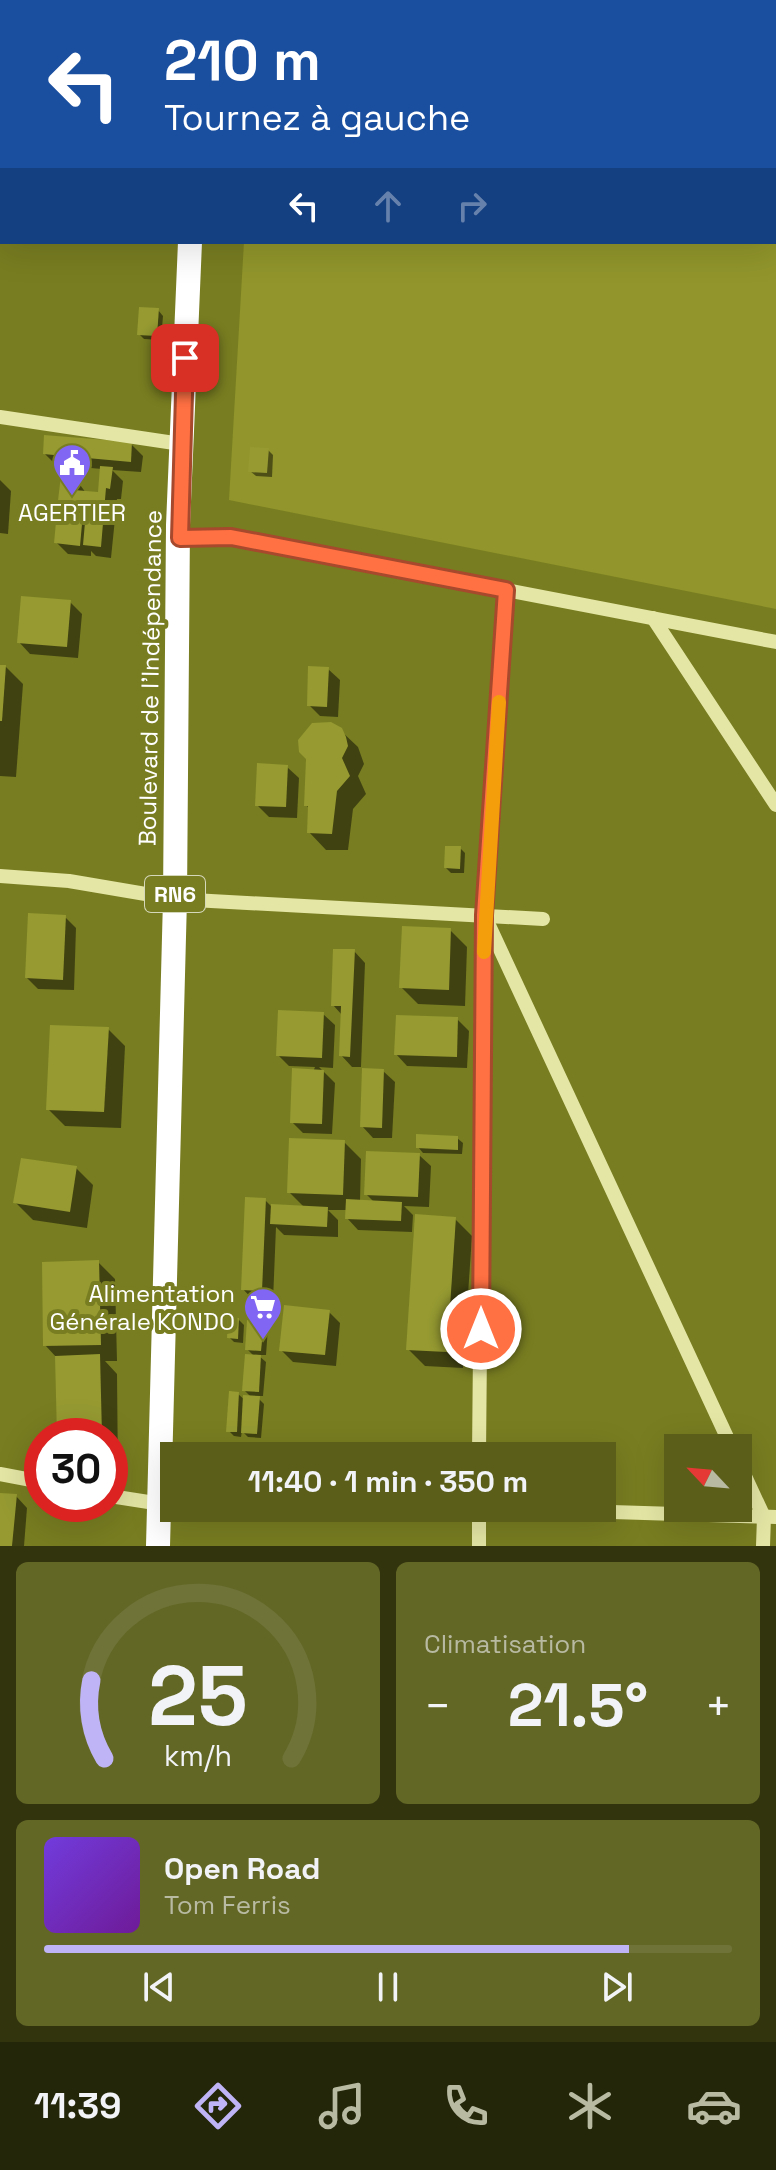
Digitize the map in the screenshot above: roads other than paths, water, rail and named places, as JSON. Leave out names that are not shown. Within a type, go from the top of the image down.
[{"type":"highway","name":"Boulevard de l'Indépendance","points":[[167,1442],[181,444],[190,244]]},
{"type":"highway","name":"Boulevard de l'Indépendance","points":[[158,1546],[163,1522]]},
{"type":"street","points":[[0,417],[181,444]]},
{"type":"street","points":[[180,538],[231,537],[776,642]]},
{"type":"street","points":[[479,1442],[484,915],[506,590]]},
{"type":"street","points":[[653,618],[776,805]]},
{"type":"street","points":[[0,876],[69,881],[175,899],[543,919]]},
{"type":"street","points":[[484,915],[725,1434]]},
{"type":"street","points":[[0,1474],[24,1479]]},
{"type":"street","points":[[752,1486],[770,1517],[763,1546]]},
{"type":"street","points":[[128,1499],[160,1505]]},
{"type":"street","points":[[616,1512],[770,1517]]},
{"type":"street","points":[[479,1546],[480,1522]]},
{"type":"place","name":"AGERTIER","points":[[72,497]]},
{"type":"place","name":"Alimentation Générale KONDO","points":[[263,1341]]}]
